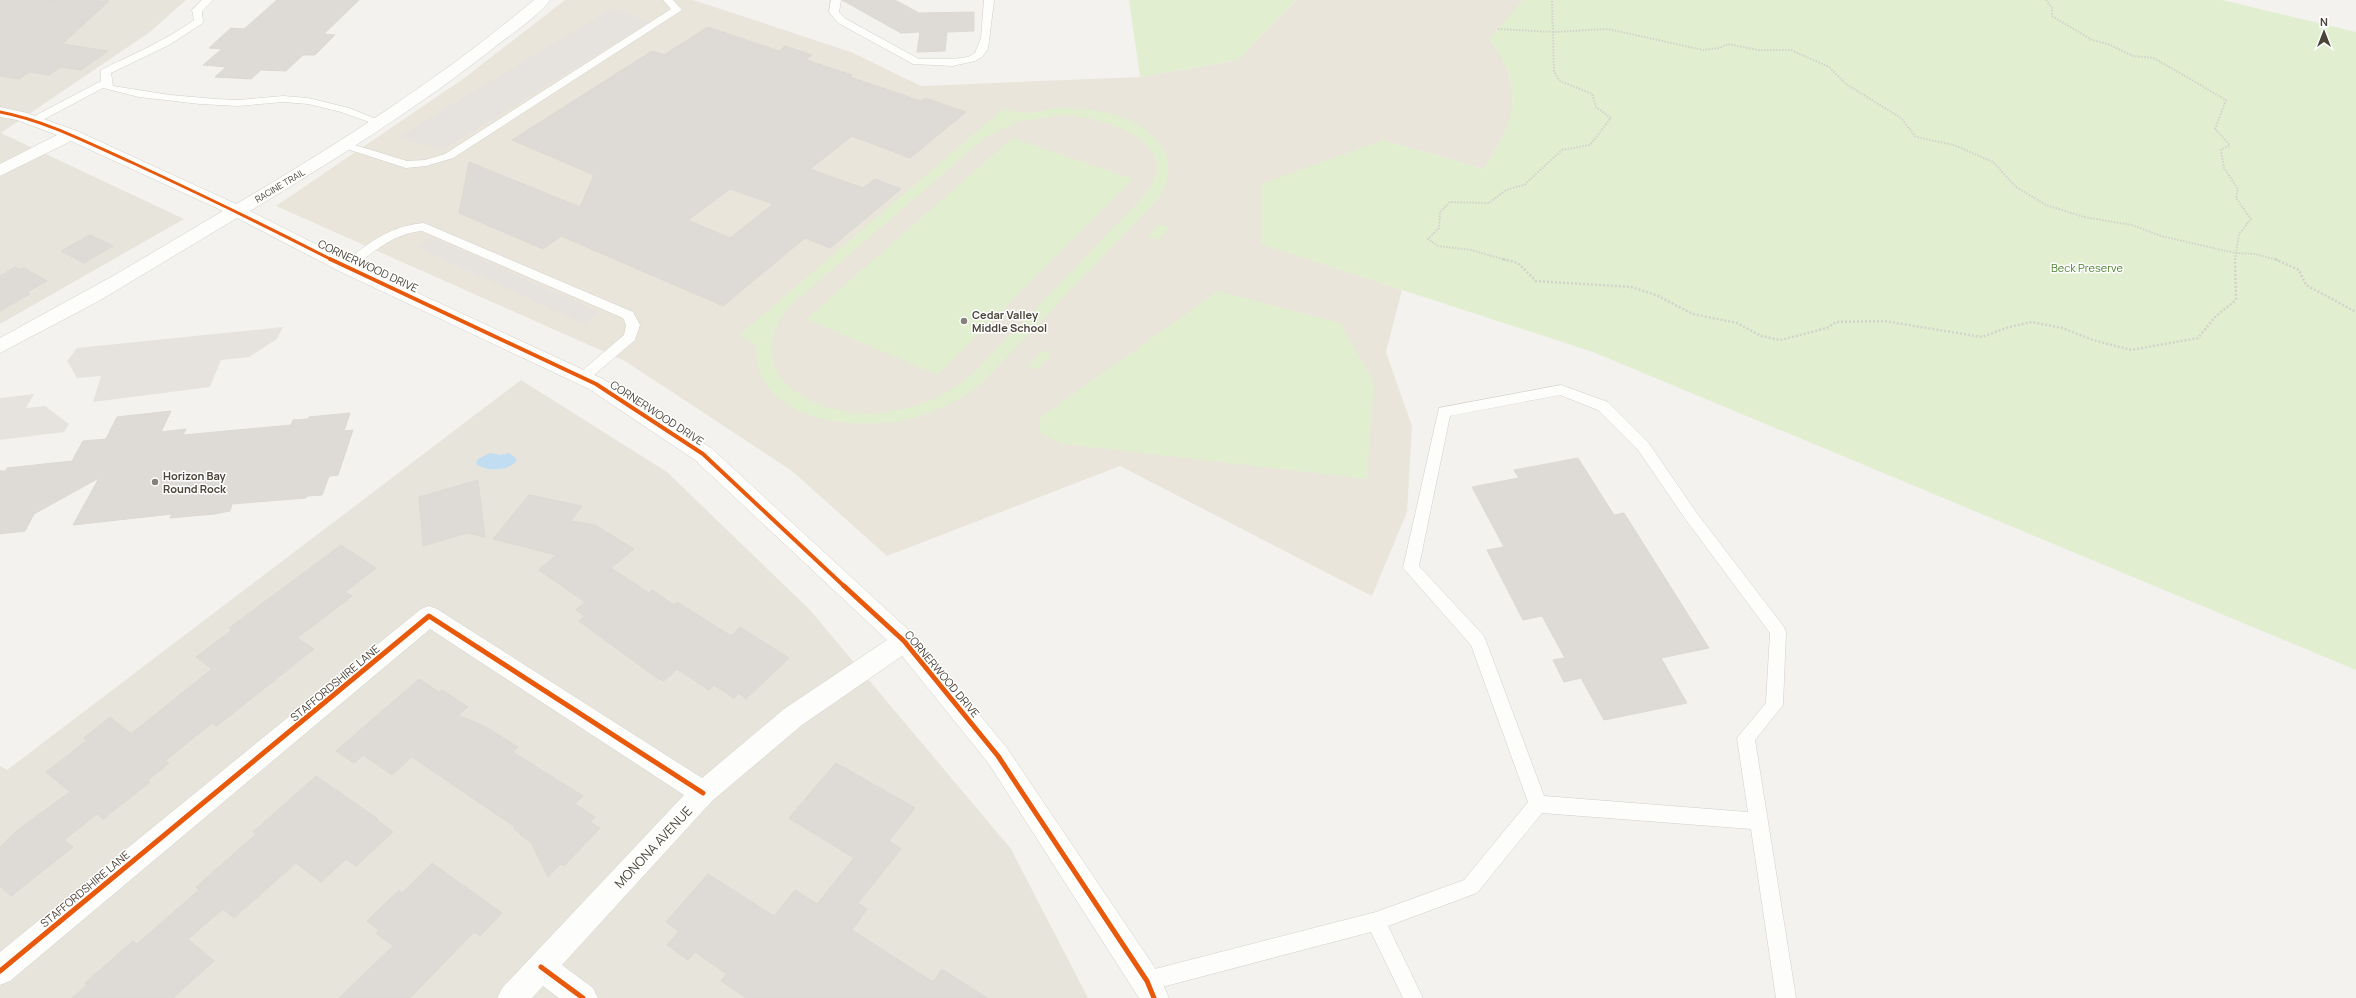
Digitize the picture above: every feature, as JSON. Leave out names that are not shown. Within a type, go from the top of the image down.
[{"type":"street","name":"RACINE TRAIL","points":[[0,346],[138,271],[345,145],[464,64],[504,34],[543,0]]},
{"type":"street","name":"CORNERWOOD DRIVE","points":[[0,112],[33,121],[71,135],[238,211],[346,267],[384,283],[596,384],[703,454],[904,640],[998,756],[1150,990]]},
{"type":"street","points":[[0,171],[71,135]]},
{"type":"street","name":"STAFFORDSHIRE LANE","points":[[0,971],[430,616],[703,793]]},
{"type":"street","name":"MONONA AVENUE","points":[[512,998],[703,793],[794,716],[904,640]]},
{"type":"street","points":[[541,967],[583,998]]},
{"type":"lane","points":[[208,0],[197,10],[199,21],[158,49],[105,72],[108,88],[156,98],[234,103],[284,99],[303,101],[338,107],[380,122]]},
{"type":"lane","points":[[345,145],[406,165],[426,163],[449,156],[677,10],[668,0]]},
{"type":"lane","points":[[836,0],[834,12],[842,21],[917,62],[928,63],[969,61],[978,57],[983,48],[989,0]]},
{"type":"lane","points":[[33,121],[107,82]]},
{"type":"lane","points":[[346,267],[382,239],[400,230],[414,226],[424,227],[628,315],[633,325],[630,337],[582,378]]},
{"type":"lane","points":[[1538,804],[1478,641],[1411,568],[1444,412],[1561,390],[1603,406],[1643,446],[1691,516],[1778,632],[1774,705],[1746,738],[1760,821],[1786,998]]},
{"type":"lane","points":[[1150,990],[1376,921],[1470,887],[1538,804]]},
{"type":"lane","points":[[1538,804],[1760,821]]},
{"type":"lane","points":[[1376,921],[1413,998]]},
{"type":"path","points":[[1552,0],[1554,72],[1560,81],[1592,94],[1596,106],[1611,118],[1590,145],[1562,150],[1524,185],[1506,190],[1489,203],[1450,202],[1440,212],[1439,228],[1428,239],[1438,246],[1471,250],[1518,263],[1536,281],[1631,287],[1656,295],[1693,314],[1737,323],[1761,336],[1781,340],[1827,328],[1836,322],[1884,321],[1982,337],[2009,327],[2032,322],[2062,328],[2093,340],[2131,350],[2198,338],[2216,316],[2236,300],[2235,253],[2239,234],[2251,219],[2236,198],[2238,189],[2224,168],[2221,150],[2230,144],[2215,129],[2226,100],[2154,58],[2133,56],[2108,44],[2092,40],[2052,16],[2052,8],[2046,0]]},
{"type":"path","points":[[1498,29],[1553,32],[1608,29],[1703,50],[1718,48],[1728,44],[1758,50],[1791,50],[1829,67],[1846,84],[1902,118],[1916,137],[1954,145],[1993,162],[2016,187],[2046,206],[2084,217],[2132,225],[2160,236],[2235,253],[2255,254],[2276,259],[2299,270],[2306,285],[2356,312]]},
{"type":"shaded area","points":[[0,0],[186,0],[150,32],[1,133],[184,219],[0,324]]},
{"type":"shaded area","name":"Cedar Valley Middle School","points":[[565,0],[693,0],[851,52],[921,86],[1140,77],[1238,60],[1296,0],[1525,0],[1489,39],[1503,59],[1508,73],[1512,89],[1512,107],[1509,123],[1503,137],[1484,169],[1383,140],[1262,244],[1402,290],[1386,352],[1412,426],[1407,512],[1372,596],[1120,466],[887,556],[792,471],[625,361],[276,206],[463,79]]},
{"type":"shaded area","points":[[612,8],[649,22],[443,150],[398,137]]},
{"type":"shaded area","points":[[431,237],[599,312],[583,324],[417,247]]},
{"type":"shaded area","points":[[283,327],[277,339],[249,357],[221,360],[210,387],[93,402],[101,376],[77,378],[67,361],[77,348]]},
{"type":"shaded area","points":[[521,380],[667,472],[810,610],[1011,849],[1088,998],[0,998],[0,766],[7,770]]},
{"type":"shaded area","points":[[34,394],[26,408],[45,406],[69,424],[64,432],[0,440],[0,398]]},
{"type":"green space","points":[[1129,0],[1296,0],[1238,60],[1140,77]]},
{"type":"green space","name":"Beck Preserve","points":[[1523,0],[2222,0],[2356,32],[2356,670],[1593,352],[1261,244],[1261,184],[1383,140],[1484,169],[1503,135],[1509,120],[1512,105],[1512,90],[1508,74],[1501,57],[1489,39]]},
{"type":"green space","points":[[1004,108],[1022,113],[1058,108],[1071,108],[1101,111],[1116,115],[1143,127],[1162,147],[1168,160],[1169,167],[1167,179],[1159,198],[984,381],[962,397],[937,410],[920,416],[896,421],[870,423],[842,422],[815,417],[791,407],[772,392],[760,371],[756,344],[738,336]],"holes":[[[1065,115],[1083,117],[1121,128],[1138,138],[1150,149],[1156,164],[1153,180],[1140,200],[972,374],[950,390],[926,402],[888,412],[874,413],[850,412],[827,407],[805,398],[788,385],[776,369],[771,351],[776,329],[791,305],[986,137],[1020,121]]]},
{"type":"green space","points":[[1012,138],[1133,179],[938,375],[806,319]]},
{"type":"green space","points":[[1159,224],[1169,228],[1158,240],[1147,236]]},
{"type":"green space","points":[[1218,291],[1340,323],[1374,382],[1367,479],[1063,444],[1040,433],[1039,418]]},
{"type":"green space","points":[[1043,350],[1052,354],[1037,370],[1028,366]]},
{"type":"water","points":[[490,453],[501,455],[509,453],[517,459],[509,466],[497,469],[485,468],[476,463],[478,459]]},
{"type":"building","points":[[0,0],[109,1],[62,44],[108,51],[81,70],[61,67],[49,75],[29,72],[19,79],[0,76]]},
{"type":"building","points":[[277,0],[359,0],[324,34],[335,35],[315,55],[303,55],[286,71],[261,70],[251,79],[215,77],[226,67],[203,65],[222,49],[209,48],[231,28],[244,29]]},
{"type":"building","points":[[842,0],[895,0],[919,13],[974,12],[974,31],[947,32],[945,51],[917,52],[920,32],[901,33]]},
{"type":"building","points":[[708,27],[779,51],[785,46],[812,55],[806,60],[852,75],[850,77],[921,101],[925,98],[966,112],[910,158],[852,136],[810,169],[863,188],[875,179],[901,189],[830,248],[805,238],[723,306],[561,236],[543,249],[459,213],[469,162],[580,207],[594,175],[512,140],[652,51],[664,55]],"holes":[[[730,189],[773,204],[730,238],[688,220]]]},
{"type":"building","points":[[90,235],[113,246],[84,263],[61,251]]},
{"type":"building","points":[[15,267],[20,270],[24,268],[47,281],[27,292],[30,294],[0,311],[0,276]]},
{"type":"building","name":"Horizon Bay Round Rock","points":[[171,411],[161,432],[186,429],[183,435],[291,425],[293,420],[350,413],[344,431],[353,430],[338,475],[329,476],[322,495],[307,496],[306,498],[232,504],[230,511],[214,514],[170,518],[172,514],[73,525],[99,478],[34,514],[25,531],[0,534],[0,471],[6,471],[7,468],[72,461],[83,441],[106,439],[117,417]]},
{"type":"building","points":[[1578,458],[1614,515],[1624,513],[1709,648],[1661,658],[1687,703],[1604,720],[1581,678],[1564,682],[1553,660],[1565,658],[1542,616],[1523,620],[1487,550],[1504,547],[1472,487],[1519,478],[1514,470]]},
{"type":"building","points":[[478,480],[485,537],[467,533],[423,546],[419,497]]},
{"type":"building","points":[[529,495],[582,506],[571,521],[595,525],[634,549],[611,568],[649,593],[652,590],[674,605],[677,602],[731,636],[740,627],[789,658],[746,699],[739,693],[734,698],[714,685],[709,690],[677,669],[664,681],[657,678],[579,621],[585,616],[576,610],[585,602],[539,570],[556,555],[493,539]]},
{"type":"building","points":[[341,545],[376,568],[345,592],[352,596],[297,638],[314,649],[217,726],[212,723],[165,761],[169,763],[148,780],[150,782],[103,819],[97,814],[64,840],[73,847],[11,896],[0,886],[0,847],[15,832],[70,792],[46,772],[87,740],[84,738],[110,717],[131,734],[212,669],[196,657],[232,630],[229,628]]},
{"type":"building","points":[[419,679],[439,692],[442,690],[468,707],[458,715],[486,727],[518,747],[513,752],[583,796],[575,804],[595,817],[590,822],[600,828],[564,866],[561,864],[548,877],[531,842],[520,835],[521,834],[514,829],[515,827],[412,757],[392,775],[363,755],[354,763],[336,751]]},
{"type":"building","points":[[836,763],[915,808],[889,841],[901,849],[858,903],[867,909],[852,930],[933,982],[942,969],[987,998],[746,998],[721,981],[727,974],[695,952],[688,960],[667,945],[679,931],[666,922],[708,874],[774,916],[795,890],[817,904],[854,858],[789,818]]},
{"type":"building","points":[[316,776],[378,819],[377,820],[393,832],[356,866],[346,859],[321,882],[296,863],[234,918],[223,909],[188,939],[214,961],[173,998],[72,998],[87,985],[85,983],[133,941],[137,944],[199,890],[196,887],[256,834],[253,832]]},
{"type":"building","points":[[432,863],[502,913],[480,936],[474,932],[410,998],[339,998],[393,946],[376,933],[379,930],[367,921],[399,890],[402,893]]},
{"type":"cycle path","points":[[0,112],[21,116],[71,135],[237,211],[346,267],[384,283],[596,384],[703,454],[904,641],[998,756],[1147,981],[1154,998]]},
{"type":"cycle path","points":[[0,971],[429,616],[703,793]]},
{"type":"cycle path","points":[[541,967],[583,998]]},
{"type":"place","name":"Cedar Valley Middle School","points":[[964,321]]},
{"type":"place","name":"Horizon Bay Round Rock","points":[[155,482]]}]
